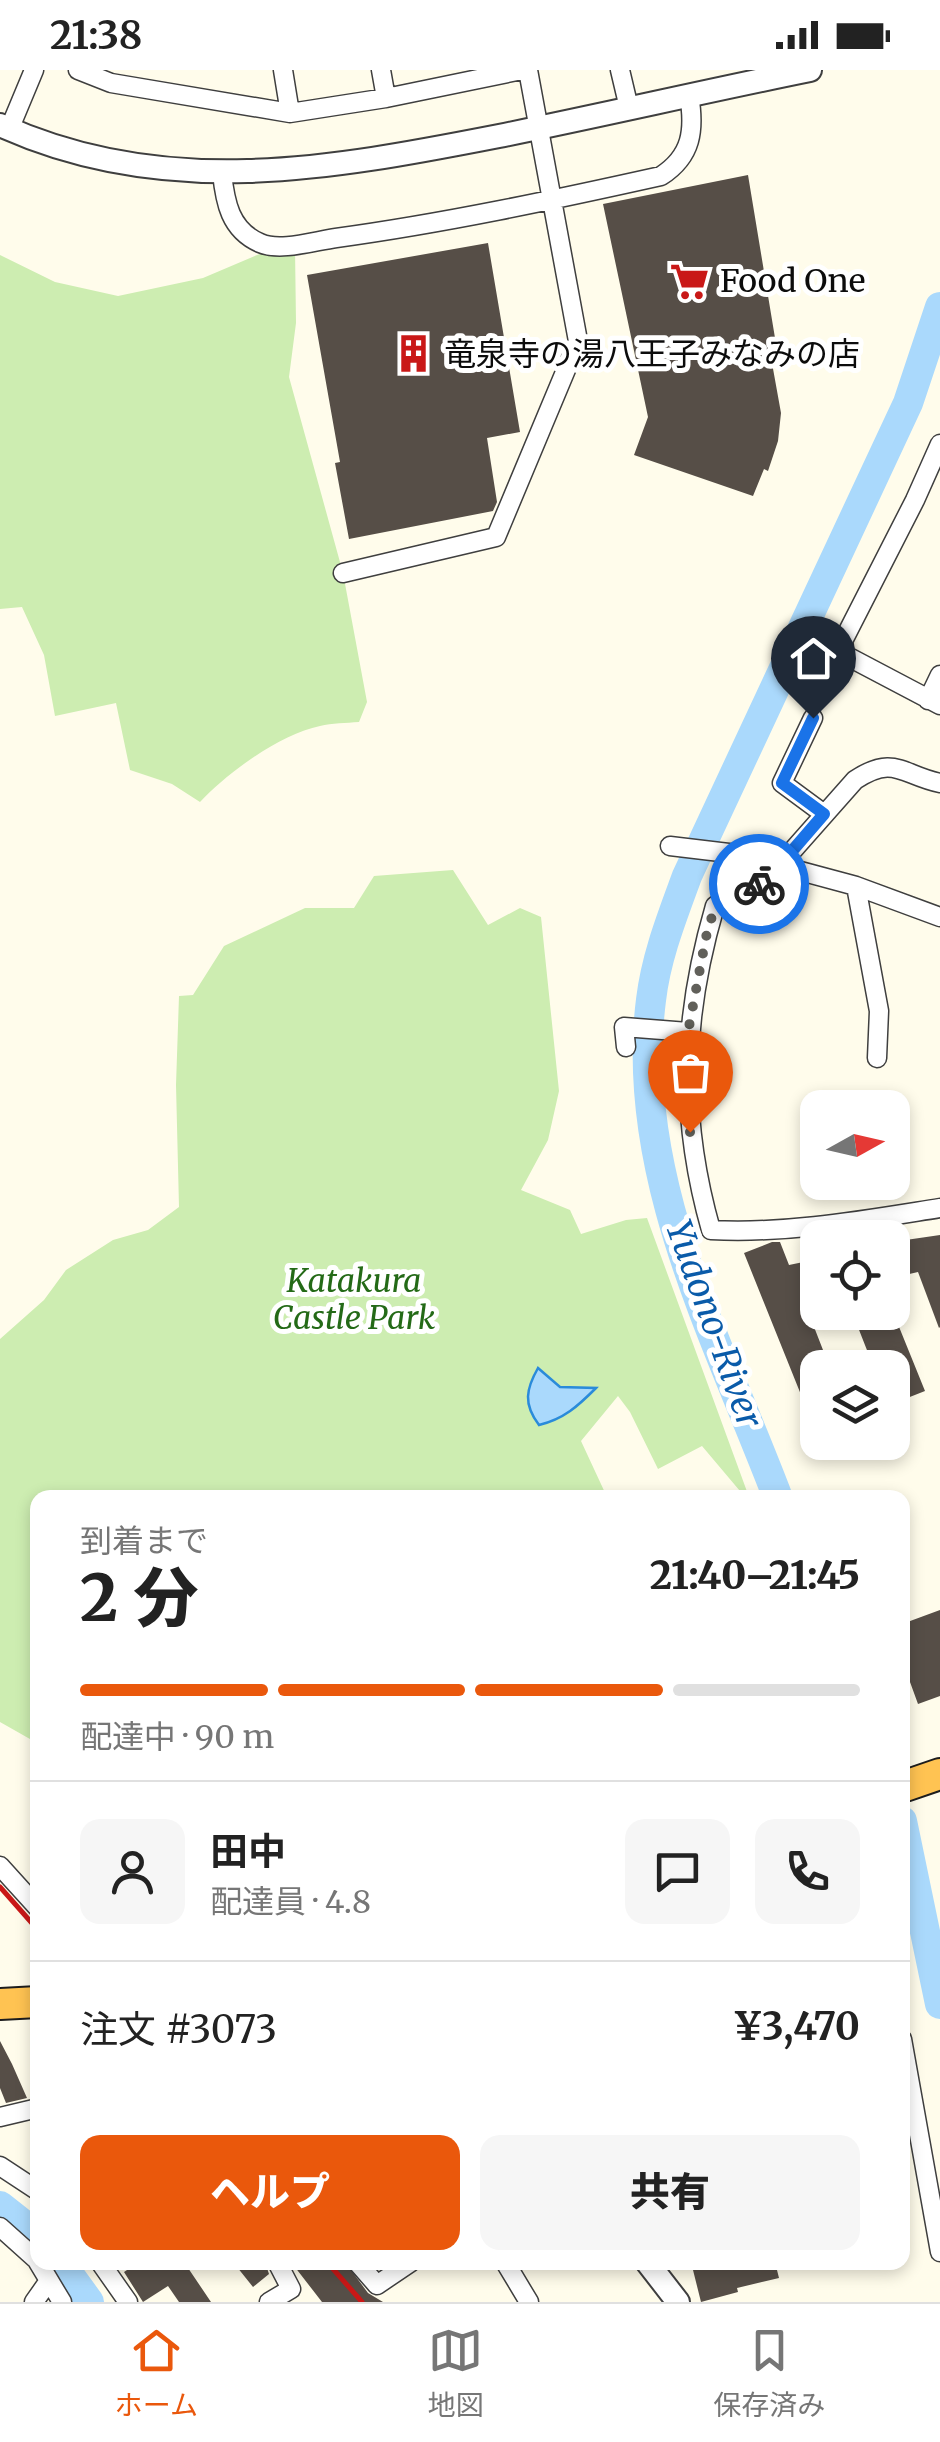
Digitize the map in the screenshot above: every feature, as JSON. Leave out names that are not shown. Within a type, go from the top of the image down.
[{"type":"highway","points":[[0,2004],[30,2002]]},
{"type":"street","points":[[34,70],[5,128],[128,164],[222,173],[320,168],[538,128],[689,95],[751,76],[810,70]]},
{"type":"street","points":[[78,70],[290,113],[525,70],[578,340],[496,537],[343,572]]},
{"type":"street","points":[[283,70],[290,113]]},
{"type":"street","points":[[381,70],[386,98]]},
{"type":"street","points":[[620,70],[629,108]]},
{"type":"street","points":[[222,173],[232,218],[243,234],[264,246],[391,230],[661,176],[687,152],[692,135],[689,95]]},
{"type":"street","points":[[939,447],[843,641],[845,655],[934,703],[940,675]]},
{"type":"street","points":[[813,718],[782,783],[824,814]]},
{"type":"street","points":[[940,783],[902,768],[876,768],[854,780],[786,858],[765,871],[762,882],[715,906],[686,1032],[690,1132],[711,1230],[732,1234],[814,1228],[940,1208]]},
{"type":"street","points":[[673,846],[735,854],[856,886],[940,916]]},
{"type":"street","points":[[856,886],[879,1011],[878,1058]]},
{"type":"street","points":[[627,1038],[686,1032]]},
{"type":"street","points":[[0,1866],[30,1899]]},
{"type":"street","points":[[910,2085],[940,2252]]},
{"type":"street","points":[[0,2116],[30,2110]]},
{"type":"street","points":[[0,2166],[30,2186]]},
{"type":"street","points":[[910,2170],[924,2166]]},
{"type":"street","points":[[0,2228],[30,2255]]},
{"type":"street","points":[[42,2270],[62,2302]]},
{"type":"street","points":[[106,2270],[128,2302]]},
{"type":"street","points":[[269,2302],[297,2295],[282,2270]]},
{"type":"street","points":[[364,2270],[377,2285],[399,2270]]},
{"type":"street","points":[[511,2270],[529,2302]]},
{"type":"street","points":[[652,2270],[678,2302]]},
{"type":"street","points":[[34,2302],[48,2282]]},
{"type":"green space","points":[[295,248],[296,323],[289,377],[343,573],[367,702],[359,722],[325,725],[288,737],[239,767],[200,802],[172,784],[130,770],[116,703],[55,716],[44,655],[22,607],[0,609],[0,255],[55,282],[118,296],[203,278],[269,250]]},
{"type":"green space","name":"Katakura Castle Park","points":[[453,870],[488,925],[520,908],[541,917],[559,1091],[548,1140],[521,1190],[570,1210],[581,1234],[626,1220],[647,1218],[746,1490],[739,1490],[702,1446],[658,1469],[618,1396],[581,1441],[604,1490],[30,1490],[30,1739],[0,1722],[0,1339],[44,1300],[66,1270],[113,1240],[148,1230],[179,1207],[179,996],[193,995],[224,946],[305,908],[354,908],[374,876]]},
{"type":"water","points":[[538,1368],[560,1387],[596,1388],[570,1411],[539,1425],[530,1410],[528,1396]]},
{"type":"building","points":[[748,175],[777,350],[770,352],[781,413],[778,441],[768,471],[764,469],[753,496],[634,455],[648,417],[603,204]]},
{"type":"building","name":"竜泉寺の湯八王子みなみの店","points":[[488,243],[520,432],[487,438],[497,502],[493,511],[349,539],[335,463],[340,462],[307,275]]},
{"type":"building","points":[[940,1235],[939,1328],[918,1272],[910,1274],[910,1239]]},
{"type":"building","points":[[780,1242],[789,1265],[800,1263],[800,1330],[815,1330],[823,1350],[800,1350],[800,1392],[744,1253]]},
{"type":"building","points":[[859,1330],[900,1330],[908,1350],[867,1350]]},
{"type":"building","points":[[910,1354],[925,1391],[910,1397]]},
{"type":"building","points":[[940,1610],[940,1696],[918,1704],[910,1682],[910,1621]]},
{"type":"building","points":[[0,2041],[27,2098],[6,2103],[0,2088]]},
{"type":"building","points":[[189,2270],[211,2302],[179,2302],[168,2286],[143,2302],[124,2272]]},
{"type":"building","points":[[239,2270],[268,2270],[269,2274],[253,2287]]},
{"type":"building","points":[[297,2270],[351,2270],[368,2293],[383,2302],[322,2302]]},
{"type":"building","points":[[693,2270],[777,2270],[779,2278],[701,2302]]},
{"type":"waterway","name":"Yudono-River","points":[[775,1490],[706,1317],[666,1192],[653,1129],[648,1065],[653,984],[687,876],[908,403],[940,307]]},
{"type":"waterway","name":"Yudono-River","points":[[910,1860],[940,2004]]},
{"type":"waterway","points":[[0,2206],[30,2230]]},
{"type":"waterway","points":[[66,2270],[89,2302]]},
{"type":"railway","points":[[0,1887],[30,1921]]},
{"type":"railway","points":[[334,2270],[362,2302]]},
{"type":"way so far","points":[[690,1132],[688,1032],[706,937],[715,906],[759,884]]},
{"type":"place","name":"Food One","points":[[690,281]]},
{"type":"place","name":"竜泉寺の湯八王子みなみの店","points":[[414,354]]},
{"type":"route","points":[[759,884],[765,871],[786,858],[824,814],[782,783],[813,718]]}]
